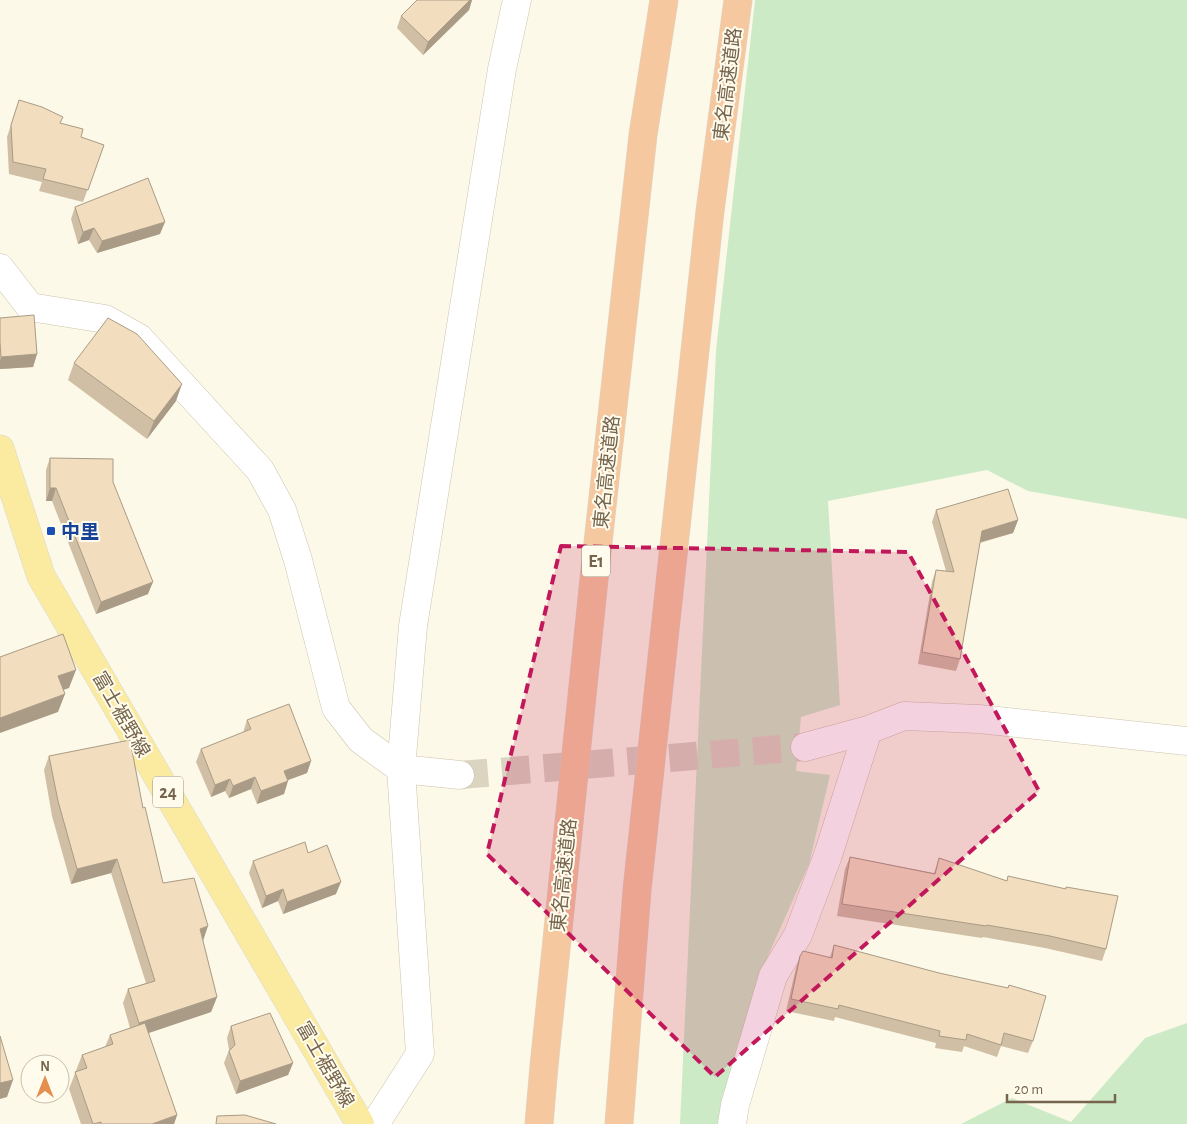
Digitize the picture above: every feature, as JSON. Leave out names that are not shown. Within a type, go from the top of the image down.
[{"type":"highway","name":"東名高速道路","points":[[539,1124],[594,579],[640,164],[664,0]]},
{"type":"highway","name":"東名高速道路","points":[[620,1124],[638,880],[710,211],[738,0]]},
{"type":"main road","name":"富士裾野線","points":[[0,449],[41,576],[360,1124]]},
{"type":"street","points":[[374,1124],[420,1054],[401,769],[413,626],[502,70],[517,0]]},
{"type":"street","points":[[0,268],[30,307],[106,318],[139,338],[260,470],[282,510],[298,560],[336,708],[360,740],[401,769],[460,775]]},
{"type":"street","points":[[805,747],[868,730],[904,716],[969,718],[1187,741]]},
{"type":"street","points":[[732,1124],[735,1106],[773,976],[798,935],[828,855],[868,730]]},
{"type":"highlighted area","points":[[561,546],[908,552],[1039,791],[715,1077],[487,854]]},
{"type":"green space","points":[[755,0],[1187,0],[1187,519],[1028,491],[987,470],[828,501],[840,705],[801,717],[796,771],[830,775],[809,864],[763,967],[720,1124],[680,1124],[716,351]]},
{"type":"green space","points":[[1187,1023],[1187,1124],[961,1124],[1012,1098],[1071,1122],[1145,1038]]},
{"type":"building","points":[[417,0],[470,0],[428,42],[401,16]]},
{"type":"building","points":[[19,100],[42,107],[63,117],[60,123],[83,129],[81,137],[104,145],[88,190],[43,179],[46,169],[13,162],[11,125]]},
{"type":"building","points":[[148,178],[165,222],[102,241],[94,228],[83,232],[75,207]]},
{"type":"building","points":[[34,315],[37,354],[1,357],[0,318]]},
{"type":"building","points":[[108,318],[137,334],[182,384],[154,421],[74,363]]},
{"type":"building","points":[[50,458],[113,459],[113,482],[153,582],[101,602],[56,488],[50,488]]},
{"type":"building","points":[[1008,489],[1018,520],[982,531],[960,659],[922,652],[936,570],[954,572],[936,510]]},
{"type":"building","points":[[63,634],[76,670],[58,676],[65,694],[0,718],[0,657]]},
{"type":"building","points":[[289,704],[311,761],[284,771],[288,781],[261,791],[255,777],[233,786],[230,779],[215,785],[201,749],[251,729],[247,720]]},
{"type":"building","points":[[130,740],[143,808],[145,807],[163,883],[194,878],[208,926],[200,929],[217,997],[139,1023],[128,989],[155,981],[117,859],[77,869],[58,801],[49,756]]},
{"type":"building","points":[[305,842],[308,853],[327,845],[341,882],[287,902],[283,889],[266,896],[253,861]]},
{"type":"building","points":[[850,857],[935,874],[939,858],[1007,881],[1008,876],[1066,889],[1066,887],[1118,896],[1106,949],[1050,936],[987,925],[842,904]]},
{"type":"building","points":[[834,945],[939,973],[1008,988],[1009,985],[1046,996],[1033,1041],[1004,1033],[1001,1045],[967,1034],[966,1040],[939,1036],[940,1031],[839,1005],[838,1009],[791,999],[800,956],[803,951],[832,958]]},
{"type":"building","points":[[270,1013],[293,1063],[240,1081],[229,1051],[235,1045],[231,1026]]},
{"type":"building","points":[[145,1023],[177,1115],[152,1124],[101,1124],[101,1122],[93,1124],[75,1072],[87,1068],[82,1055],[113,1044],[110,1035]]},
{"type":"building","points":[[0,1036],[13,1080],[0,1083]]},
{"type":"building","points":[[245,1115],[276,1124],[216,1124],[217,1116]]},
{"type":"tunnel","points":[[460,775],[805,747]]},
{"type":"place","name":"中里","points":[[51,531]]}]
